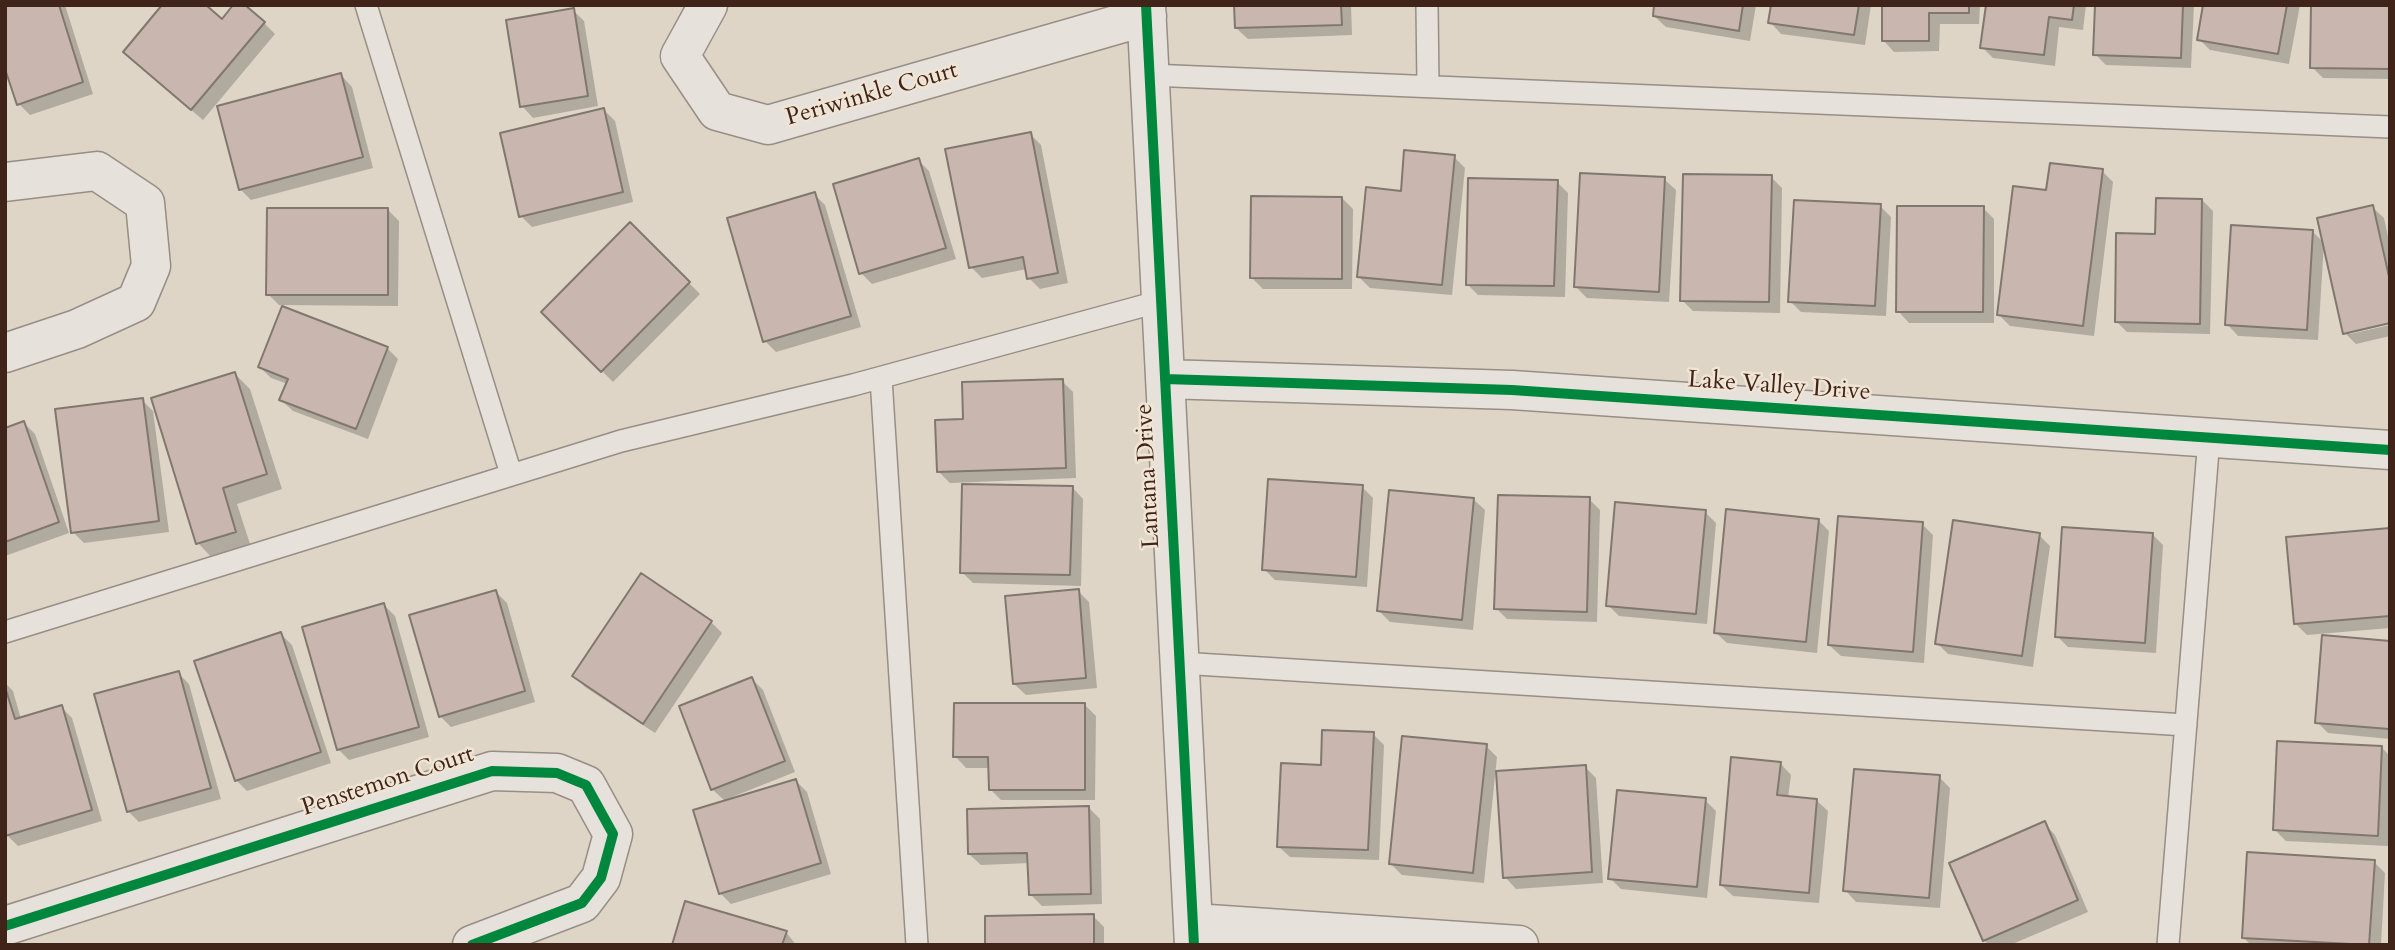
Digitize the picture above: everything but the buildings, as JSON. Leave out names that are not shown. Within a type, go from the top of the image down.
[{"type":"street","name":"Periwinkle Court","points":[[708,5],[680,56],[717,111],[768,125],[1147,10]]},
{"type":"street","name":"Lantana Drive","points":[[1147,10],[1194,934]]},
{"type":"street","points":[[5,182],[97,170],[145,203],[151,266],[136,302],[77,329],[5,353]]},
{"type":"street","name":"Lake Valley Drive","points":[[1165,379],[1512,390],[2390,450]]},
{"type":"street","name":"Penstemon Court","points":[[5,926],[492,771],[557,772],[586,785],[613,834],[601,878],[582,903],[472,945]]},
{"type":"street","points":[[1194,934],[1519,945]]},
{"type":"lane","points":[[366,5],[512,474]]},
{"type":"lane","points":[[1427,5],[1427,86]]},
{"type":"lane","points":[[1150,75],[2390,127]]},
{"type":"lane","points":[[5,632],[621,441],[881,377],[1161,301]]},
{"type":"lane","points":[[881,377],[916,945]]},
{"type":"lane","points":[[2168,945],[2209,438]]},
{"type":"lane","points":[[1180,663],[2186,725]]},
{"type":"cycle path","points":[[1146,5],[1194,945]]},
{"type":"cycle path","points":[[1165,379],[1512,390],[2390,450]]},
{"type":"cycle path","points":[[5,926],[492,771],[557,773],[586,785],[613,834],[601,878],[582,903],[472,945]]}]
